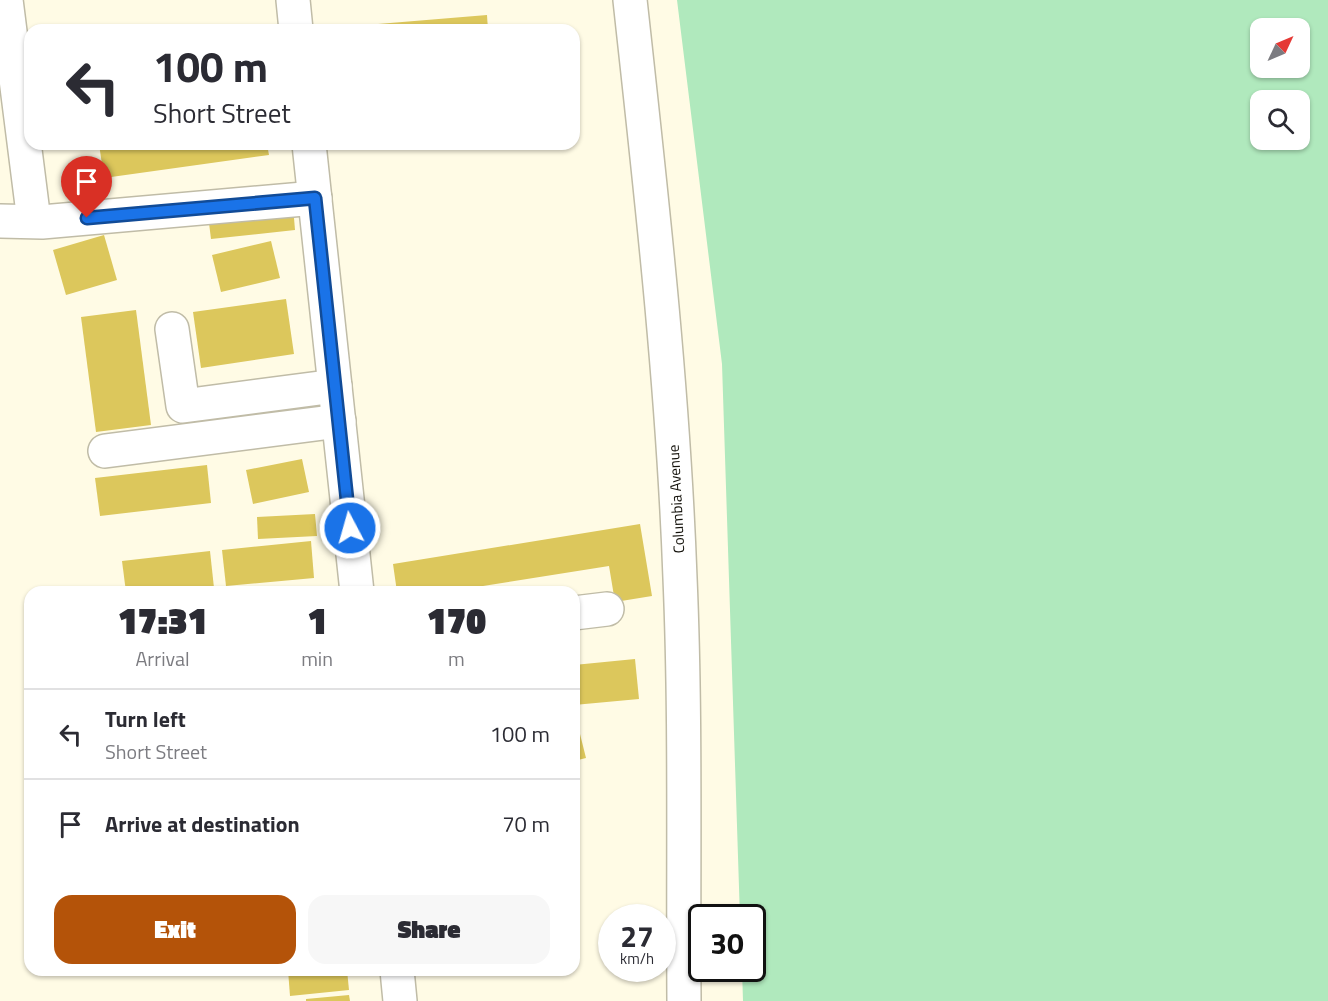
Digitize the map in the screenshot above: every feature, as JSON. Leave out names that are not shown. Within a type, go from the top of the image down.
[{"type":"street","points":[[6,0],[24,142]]},
{"type":"street","points":[[293,0],[295,24]]},
{"type":"street","name":"Columbia Avenue","points":[[630,0],[664,318],[677,520],[683,664],[684,1001]]},
{"type":"street","points":[[25,150],[34,221]]},
{"type":"street","points":[[310,150],[356,586]]},
{"type":"street","points":[[0,221],[34,221],[315,198]]},
{"type":"street","points":[[172,329],[183,406],[335,386]]},
{"type":"street","points":[[105,451],[339,421]]},
{"type":"street","points":[[580,612],[607,609]]},
{"type":"street","points":[[397,976],[400,1001]]},
{"type":"green space","points":[[677,0],[1328,0],[1328,1001],[743,1001],[742,982],[766,982],[766,904],[740,904],[722,364]]},
{"type":"building","points":[[487,15],[488,24],[378,24]]},
{"type":"building","points":[[100,150],[268,150],[269,155],[104,178]]},
{"type":"building","points":[[293,206],[295,230],[211,239],[208,215]]},
{"type":"building","points":[[104,235],[117,280],[66,295],[53,250]]},
{"type":"building","points":[[271,241],[280,278],[221,292],[212,255]]},
{"type":"building","points":[[286,299],[294,354],[201,368],[193,312]]},
{"type":"building","points":[[136,310],[151,425],[96,432],[81,317]]},
{"type":"building","points":[[302,459],[309,492],[253,504],[246,470]]},
{"type":"building","points":[[207,465],[211,503],[100,516],[95,478]]},
{"type":"building","points":[[315,514],[317,536],[258,539],[257,517]]},
{"type":"building","points":[[640,524],[652,596],[615,602],[609,566],[483,586],[396,586],[393,564]]},
{"type":"building","points":[[311,541],[314,578],[226,586],[222,550]]},
{"type":"building","points":[[210,551],[214,586],[125,586],[122,561]]},
{"type":"building","points":[[635,659],[639,699],[580,704],[580,664]]},
{"type":"building","points":[[580,734],[586,758],[580,760]]},
{"type":"building","points":[[288,976],[348,976],[349,990],[290,996]]},
{"type":"building","points":[[349,995],[350,1001],[306,1001],[306,999]]},
{"type":"route","points":[[87,218],[315,198],[350,528]]}]
